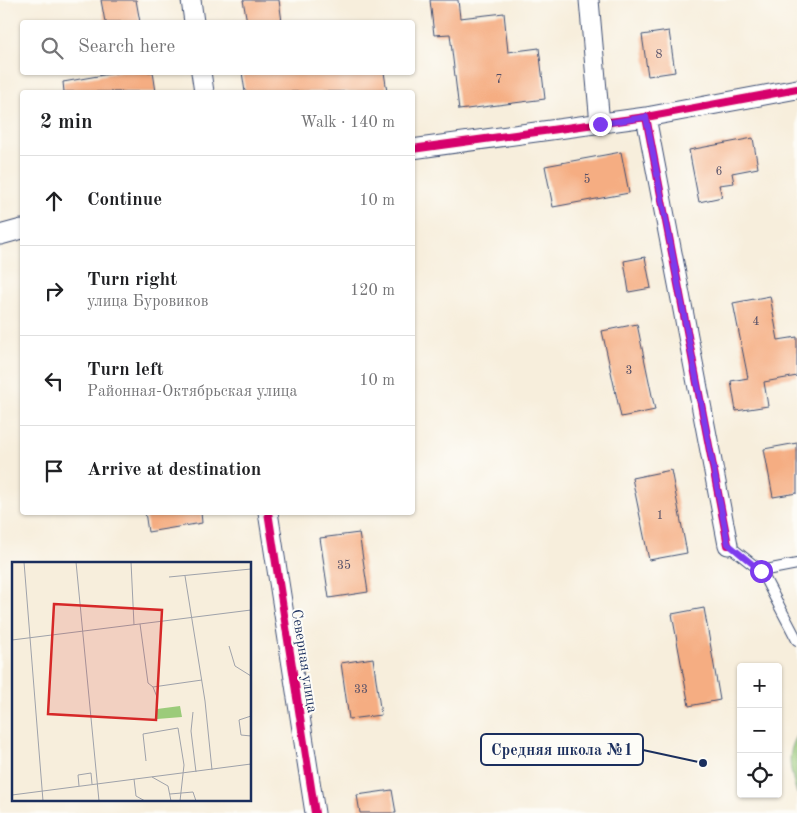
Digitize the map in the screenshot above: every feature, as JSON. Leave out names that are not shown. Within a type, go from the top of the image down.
[{"type":"street","points":[[191,0],[194,20]]},
{"type":"street","points":[[589,0],[600,124]]},
{"type":"street","points":[[201,75],[204,90]]},
{"type":"street","points":[[415,149],[646,117],[797,89]]},
{"type":"street","points":[[646,117],[728,544]]},
{"type":"street","points":[[0,235],[20,230]]},
{"type":"street","name":"Северная улица","points":[[268,515],[315,813]]},
{"type":"lane","points":[[728,544],[761,571],[797,640]]},
{"type":"lane","points":[[761,571],[797,564]]},
{"type":"green space","points":[[797,736],[797,794],[791,772],[790,758]]},
{"type":"building","points":[[101,0],[136,0],[140,20],[105,20]]},
{"type":"building","points":[[243,0],[279,0],[282,20],[247,20]]},
{"type":"building","points":[[430,0],[458,0],[460,18],[504,13],[508,52],[539,48],[545,99],[459,110],[450,34],[434,35]]},
{"type":"building","points":[[669,31],[675,72],[648,76],[642,35]]},
{"type":"building","points":[[104,75],[153,75],[156,90],[64,90],[63,82]]},
{"type":"building","points":[[242,75],[384,75],[387,90],[245,90]]},
{"type":"building","points":[[753,138],[758,168],[732,173],[734,183],[719,185],[722,197],[699,202],[689,150]]},
{"type":"building","points":[[621,152],[629,193],[553,207],[545,166]]},
{"type":"building","points":[[645,257],[651,288],[629,292],[624,261]]},
{"type":"building","points":[[770,296],[778,340],[797,337],[797,376],[764,382],[768,406],[736,411],[731,381],[748,378],[733,303]]},
{"type":"building","points":[[637,324],[655,410],[621,417],[602,331]]},
{"type":"building","points":[[797,443],[797,493],[773,497],[764,449]]},
{"type":"building","points":[[671,470],[687,553],[649,560],[632,478]]},
{"type":"building","points":[[145,515],[201,515],[202,523],[148,532]]},
{"type":"building","points":[[359,533],[368,592],[329,598],[320,538]]},
{"type":"building","points":[[704,608],[720,700],[689,706],[672,614]]},
{"type":"building","points":[[373,658],[381,715],[349,719],[341,663]]},
{"type":"building","points":[[392,790],[396,813],[360,813],[357,795]]},
{"type":"cycle path","points":[[415,149],[646,117],[797,89]]},
{"type":"cycle path","points":[[646,117],[728,545]]},
{"type":"cycle path","points":[[268,515],[315,813]]},
{"type":"place","name":"Средняя школа №1","points":[[703,763]]},
{"type":"route","points":[[600,124],[646,117],[728,544],[761,571]]}]
